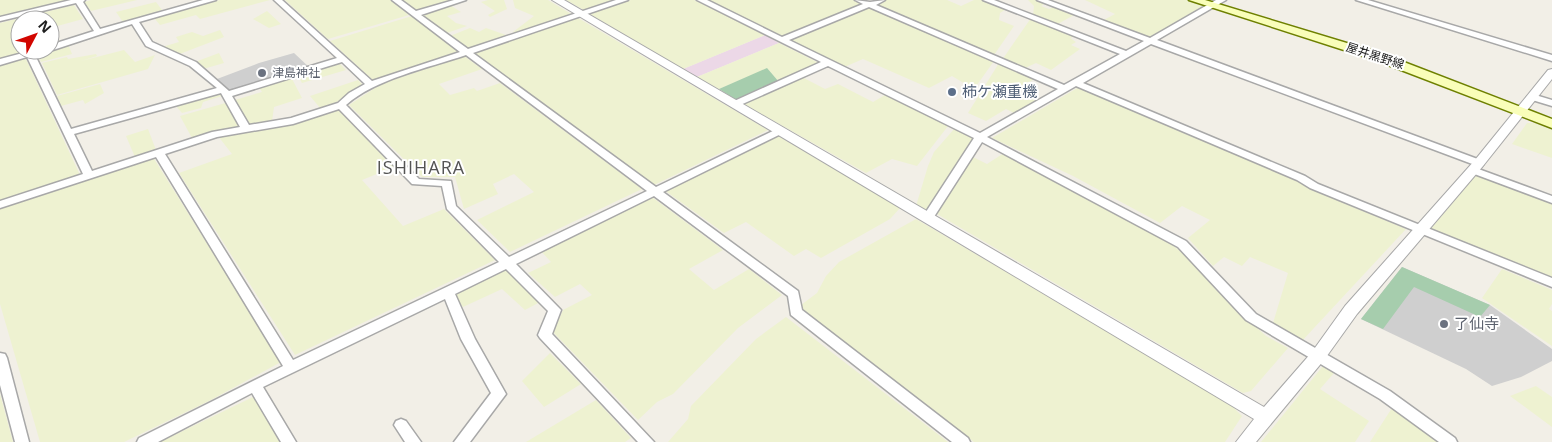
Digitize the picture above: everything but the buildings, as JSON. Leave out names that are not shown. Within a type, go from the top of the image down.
[{"type":"main road","name":"屋井黒野線","points":[[1194,0],[1217,3],[1379,57],[1552,124]]},
{"type":"street","points":[[0,19],[79,0],[98,32]]},
{"type":"street","points":[[60,45],[134,21],[212,0]]},
{"type":"street","points":[[278,0],[371,84]]},
{"type":"street","points":[[396,0],[794,294],[796,312],[963,442]]},
{"type":"street","points":[[415,14],[462,0]]},
{"type":"street","points":[[557,0],[1266,417]]},
{"type":"street","points":[[0,205],[215,134],[293,121],[341,105],[352,95],[371,84],[624,0]]},
{"type":"street","points":[[701,0],[980,137],[1182,244],[1251,317],[1385,395],[1450,442]]},
{"type":"street","points":[[859,0],[1065,89]]},
{"type":"street","points":[[781,40],[881,0]]},
{"type":"street","points":[[987,0],[1127,54]]},
{"type":"street","points":[[1040,0],[1476,166],[1552,200]]},
{"type":"street","points":[[1360,0],[1552,58]]},
{"type":"street","points":[[928,218],[980,137],[1217,3]]},
{"type":"street","points":[[134,21],[149,44],[193,64],[226,92],[246,128]]},
{"type":"street","points":[[68,132],[226,92],[343,59]]},
{"type":"street","points":[[33,60],[89,176]]},
{"type":"street","points":[[735,104],[827,63]]},
{"type":"street","points":[[1245,442],[1318,356],[1351,310],[1476,166],[1552,72]]},
{"type":"street","points":[[1076,83],[1420,230],[1552,283]]},
{"type":"street","points":[[1532,97],[1552,104]]},
{"type":"street","points":[[341,105],[416,182],[447,183],[451,207],[555,310],[544,335],[647,442]]},
{"type":"street","points":[[144,442],[256,385],[780,131]]},
{"type":"street","points":[[159,153],[291,368]]},
{"type":"street","points":[[448,292],[468,339],[499,394],[460,442]]},
{"type":"street","points":[[0,358],[22,442]]},
{"type":"street","points":[[256,385],[288,442]]},
{"type":"street","points":[[401,425],[414,442]]},
{"type":"shaded area","points":[[765,35],[779,43],[697,77],[683,69]]},
{"type":"shaded area","name":"津島神社","points":[[294,53],[310,68],[230,91],[217,79],[259,63]]},
{"type":"shaded area","name":"了仙寺","points":[[1402,267],[1490,305],[1552,349],[1552,361],[1521,377],[1492,386],[1466,369],[1361,319]]},
{"type":"green space","points":[[0,0],[71,1],[33,10],[10,10],[10,16],[0,18]]},
{"type":"green space","points":[[91,0],[137,0],[91,11],[84,2]]},
{"type":"green space","points":[[220,0],[270,0],[200,19],[196,15],[160,25],[154,18]]},
{"type":"green space","points":[[285,0],[390,0],[409,15],[328,39]]},
{"type":"green space","points":[[401,0],[455,0],[416,11]]},
{"type":"green space","points":[[504,0],[507,9],[490,17],[488,15],[495,11],[481,2]]},
{"type":"green space","points":[[513,0],[548,0],[573,15],[517,34],[513,32],[534,16],[515,8]]},
{"type":"green space","points":[[566,0],[615,0],[584,10]]},
{"type":"green space","points":[[631,0],[694,0],[765,35],[683,69],[590,14]]},
{"type":"green space","points":[[707,0],[854,0],[864,4],[781,37]]},
{"type":"green space","points":[[886,0],[947,0],[961,6],[974,0],[982,0],[1006,9],[1000,13],[999,20],[1014,26],[994,55],[876,4]]},
{"type":"green space","points":[[1028,0],[1037,0],[1046,3],[1041,6],[1049,9],[1054,7],[1074,15],[1056,25],[1033,16],[1034,6]]},
{"type":"green space","points":[[1085,0],[1186,0],[1204,6],[1146,39],[1100,22],[1115,14]]},
{"type":"green space","points":[[156,2],[162,10],[123,22],[116,12]]},
{"type":"green space","points":[[74,5],[83,19],[60,25],[60,10],[53,10]]},
{"type":"green space","points":[[450,5],[461,12],[447,16],[456,23],[467,26],[447,33],[421,13]]},
{"type":"green space","points":[[869,6],[994,61],[972,92],[967,85],[952,76],[929,88],[863,59],[842,68],[786,40]]},
{"type":"green space","points":[[267,11],[281,24],[269,28],[253,19]]},
{"type":"green space","points":[[412,16],[460,53],[374,81],[330,41]]},
{"type":"green space","points":[[578,18],[768,130],[654,185],[473,53]]},
{"type":"green space","points":[[1031,18],[1076,36],[1070,38],[1076,42],[1071,45],[1080,49],[1051,70],[1036,63],[1023,69],[1002,60]]},
{"type":"green space","points":[[10,21],[10,57],[0,60],[0,23]]},
{"type":"green space","points":[[470,28],[479,32],[486,28],[509,36],[469,49],[450,36]]},
{"type":"green space","points":[[220,30],[224,37],[177,55],[162,47],[179,42],[176,37],[192,32],[203,36]]},
{"type":"green space","points":[[779,43],[821,64],[779,82],[767,69],[719,89],[697,77]]},
{"type":"green space","points":[[68,44],[72,54],[60,57],[60,46]]},
{"type":"green space","points":[[124,50],[135,62],[155,55],[148,69],[57,95],[42,63],[67,57],[68,59],[96,54],[97,56],[81,61]]},
{"type":"green space","points":[[219,53],[224,63],[203,69],[195,62]]},
{"type":"green space","points":[[464,56],[482,69],[439,84],[450,95],[474,88],[477,91],[500,83],[642,189],[510,252],[477,220],[534,192],[514,174],[493,184],[498,194],[464,209],[455,177],[422,177],[349,105],[381,84]]},
{"type":"green space","points":[[26,60],[80,175],[0,201],[0,65]]},
{"type":"green space","points":[[338,62],[346,70],[302,83],[297,74]]},
{"type":"green space","points":[[999,63],[1035,79],[1014,89],[1036,101],[1016,114],[1006,109],[986,121],[968,113]]},
{"type":"green space","points":[[767,68],[779,82],[738,101],[719,89]]},
{"type":"green space","points":[[291,77],[302,98],[274,107],[272,121],[247,125],[235,100],[262,92],[258,86]]},
{"type":"green space","points":[[802,77],[825,89],[838,84],[873,102],[885,95],[948,126],[917,166],[892,159],[866,173],[742,103]]},
{"type":"green space","points":[[358,80],[363,85],[335,103],[321,109],[310,96]]},
{"type":"green space","points":[[100,84],[104,93],[85,104],[83,100],[61,106],[57,96]]},
{"type":"green space","points":[[1079,87],[1295,179],[1308,188],[1406,229],[1301,342],[1273,323],[1288,273],[1250,257],[1242,266],[1224,257],[1213,266],[1188,238],[1210,220],[1182,206],[1160,223],[1073,176],[992,138]]},
{"type":"green space","points":[[223,92],[225,95],[203,102],[201,108],[182,113],[175,105]]},
{"type":"green space","points":[[229,102],[241,125],[239,127],[192,138],[180,116]]},
{"type":"green space","points":[[337,109],[394,167],[362,180],[403,226],[444,209],[495,260],[295,355],[179,173],[232,154],[218,136]]},
{"type":"green space","points":[[1527,123],[1535,123],[1552,130],[1552,158],[1512,144]]},
{"type":"green space","points":[[955,128],[974,137],[974,140],[928,211],[925,211],[916,206],[928,166],[934,152]]},
{"type":"green space","points":[[148,129],[156,150],[135,157],[126,136]]},
{"type":"green space","points":[[778,136],[900,208],[890,219],[821,258],[806,249],[794,256],[746,222],[724,233],[664,190]]},
{"type":"green space","points":[[1004,153],[1160,235],[1185,255],[1218,292],[1266,336],[1288,348],[1251,391],[1243,393],[937,214],[973,157],[987,164]]},
{"type":"green space","points":[[153,157],[281,362],[209,401],[124,442],[40,442],[0,304],[0,207]]},
{"type":"green space","points":[[1477,174],[1552,202],[1552,284],[1429,231]]},
{"type":"green space","points":[[652,197],[723,250],[689,269],[714,290],[749,269],[782,295],[738,328],[673,394],[657,402],[638,420],[553,332],[563,310],[592,295],[580,284],[555,297],[528,273],[551,262],[541,251]]},
{"type":"green space","points":[[916,219],[1230,404],[1242,416],[1225,442],[974,442],[797,308],[817,293],[826,276],[839,262]]},
{"type":"green space","points":[[1402,267],[1490,305],[1480,317],[1414,287],[1383,329],[1361,319]]},
{"type":"green space","points":[[503,269],[508,269],[540,302],[525,310],[502,289],[463,307],[453,294]]},
{"type":"green space","points":[[1502,269],[1552,290],[1552,304],[1549,309],[1552,311],[1552,346],[1482,298]]},
{"type":"green space","points":[[786,317],[948,442],[668,442],[688,419],[691,406],[756,339]]},
{"type":"green space","points":[[550,353],[581,384],[544,407],[522,381]]},
{"type":"green space","points":[[1323,366],[1334,373],[1320,389],[1369,421],[1355,442],[1261,442]]},
{"type":"green space","points":[[1536,386],[1552,397],[1552,427],[1510,396]]},
{"type":"green space","points":[[0,394],[13,442],[0,442]]},
{"type":"green space","points":[[255,396],[281,442],[160,442]]},
{"type":"green space","points":[[596,400],[631,438],[625,442],[526,442]]},
{"type":"green space","points":[[1392,408],[1422,427],[1440,442],[1370,442]]},
{"type":"place","name":"津島神社","points":[[262,73]]},
{"type":"place","name":"柿ケ瀬重機","points":[[952,92]]},
{"type":"place","name":"了仙寺","points":[[1444,324]]},
{"type":"district","name":"ISHIHARA","points":[[421,168]]}]
